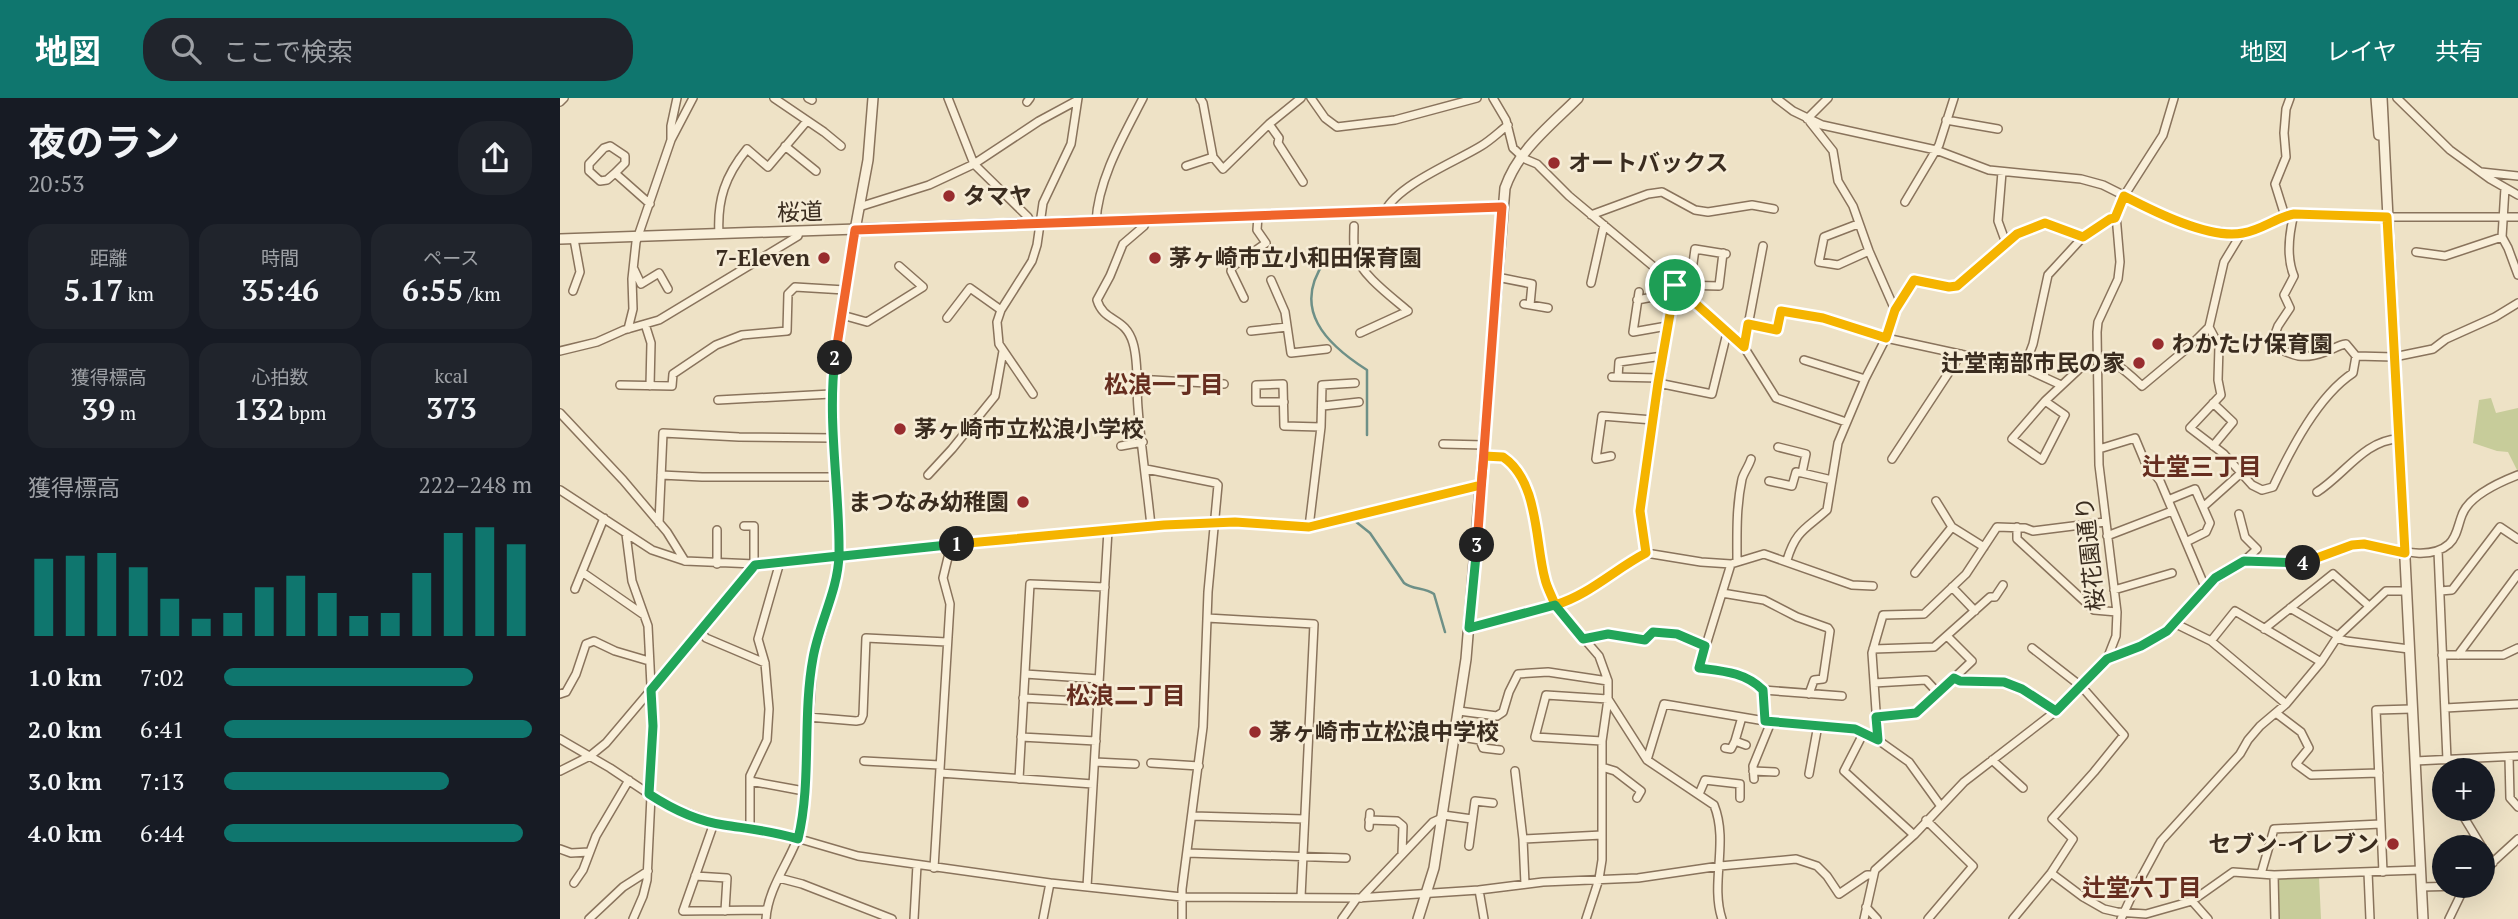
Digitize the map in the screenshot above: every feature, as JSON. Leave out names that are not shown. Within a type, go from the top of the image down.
[{"type":"street","points":[[560,102],[564,98]]},
{"type":"street","points":[[671,140],[677,98]]},
{"type":"street","points":[[628,329],[633,309],[632,279],[638,237],[671,140],[693,98]]},
{"type":"street","points":[[774,98],[786,101],[807,121],[841,146]]},
{"type":"street","points":[[714,823],[683,911],[766,915],[779,878],[798,839],[804,810],[813,659],[834,590],[839,556],[831,394],[845,290],[869,151],[873,98]]},
{"type":"street","points":[[948,98],[974,164],[1036,223]]},
{"type":"street","points":[[1096,222],[1102,190],[1115,155],[1143,98]]},
{"type":"street","points":[[1200,98],[1207,118],[1213,157],[1223,169],[1269,124],[1301,98]]},
{"type":"street","points":[[1311,98],[1325,118],[1337,127],[1395,120],[1477,98]]},
{"type":"street","points":[[1493,98],[1508,125],[1511,146],[1537,164],[1674,289],[1744,347],[1776,398],[1846,422]]},
{"type":"street","points":[[1418,919],[1434,868],[1469,628],[1502,207],[1508,177],[1521,155],[1578,98]]},
{"type":"street","points":[[1776,98],[1808,120],[1833,151],[1838,181],[1853,206],[1858,224],[1895,310]]},
{"type":"street","points":[[1808,120],[1828,98]]},
{"type":"street","points":[[1905,202],[1936,150],[1954,98]]},
{"type":"street","name":"桜花園通り","points":[[1873,875],[1940,805],[2082,687],[2107,659],[2116,636],[2117,612],[2099,449],[2096,356],[2098,322],[2119,271],[2115,218],[2124,196],[2163,135],[2174,98]]},
{"type":"street","points":[[2285,216],[2275,184],[2286,157],[2285,121],[2290,98]]},
{"type":"street","points":[[2376,98],[2378,129],[2384,157]]},
{"type":"street","points":[[2382,98],[2423,919]]},
{"type":"street","points":[[2397,98],[2450,150],[2518,195]]},
{"type":"street","points":[[859,207],[929,185],[974,164],[1039,121],[1077,100]]},
{"type":"street","points":[[1033,394],[1003,351],[997,333],[1001,310],[1032,261],[1038,245],[1036,223],[1071,144],[1077,100]]},
{"type":"street","points":[[1808,120],[1936,150],[1974,165],[2002,172],[2081,179],[2204,230],[2241,234],[2294,214],[2518,217]]},
{"type":"street","points":[[1946,120],[1998,129]]},
{"type":"street","points":[[719,234],[718,206],[736,162],[747,149],[768,167],[807,121]]},
{"type":"street","points":[[1269,124],[1303,182]]},
{"type":"street","points":[[1385,211],[1390,202],[1417,182],[1483,145],[1508,125]]},
{"type":"street","points":[[610,146],[625,156],[625,163],[615,173],[607,180],[600,181],[589,171],[589,164],[604,148],[610,146]]},
{"type":"street","points":[[785,146],[816,171]]},
{"type":"street","points":[[1186,166],[1213,157]]},
{"type":"street","points":[[2002,172],[1997,215],[2006,243]]},
{"type":"street","points":[[2481,172],[2518,176]]},
{"type":"street","points":[[615,173],[650,204]]},
{"type":"street","points":[[2505,188],[2502,237],[2518,275]]},
{"type":"street","points":[[1591,215],[1648,194],[1662,192],[1695,210],[1708,212],[1752,205],[1774,209]]},
{"type":"street","name":"桜道","points":[[560,239],[1502,207]]},
{"type":"street","points":[[2294,214],[2290,231],[2289,265],[2294,276],[2284,295],[2290,308],[2278,326],[2271,345],[2301,358],[2346,344],[2356,356],[2394,357],[2433,349],[2446,339],[2495,317],[2518,303]]},
{"type":"street","points":[[1244,298],[1231,271],[1232,267],[1266,243],[1258,230],[1258,216]]},
{"type":"street","points":[[2024,368],[2033,344],[2048,275],[2083,237],[2115,218]]},
{"type":"street","points":[[1147,219],[1144,226],[1123,244],[1097,300],[1103,313],[1119,321],[1129,333],[1134,345],[1151,526]]},
{"type":"street","points":[[1787,560],[1793,541],[1801,530],[1827,510],[1838,443],[1886,338],[1895,310],[1914,280],[1957,286],[2017,234],[2045,223],[2083,237]]},
{"type":"street","points":[[1858,224],[1824,237],[1819,262],[1838,265],[1869,251]]},
{"type":"street","points":[[1591,283],[1604,225]]},
{"type":"street","points":[[1354,226],[1355,254],[1358,261],[1371,277],[1408,311],[1360,333]]},
{"type":"street","points":[[560,351],[597,342],[674,312],[798,236],[799,232]]},
{"type":"street","points":[[2045,401],[2065,415],[2042,460],[2012,439],[2045,401],[2092,357],[2114,363],[2142,386],[2209,327],[2224,262],[2241,234]]},
{"type":"street","points":[[2416,253],[2445,256],[2502,237]]},
{"type":"street","points":[[573,291],[580,272],[574,239]]},
{"type":"street","points":[[1744,347],[1763,246]]},
{"type":"street","points":[[1667,327],[1633,332],[1638,296],[1690,285],[1719,286],[1725,254],[1695,249],[1690,285]]},
{"type":"street","points":[[842,315],[867,321],[923,287],[899,266]]},
{"type":"street","points":[[634,268],[641,284],[659,273],[668,289]]},
{"type":"street","points":[[1497,277],[1532,284],[1527,304],[1548,308]]},
{"type":"street","points":[[1271,280],[1285,312],[1291,353],[1327,349]]},
{"type":"street","points":[[620,385],[672,386],[673,374],[716,345],[742,335],[787,331],[788,294],[795,287],[845,290]]},
{"type":"street","points":[[947,318],[970,288],[1001,310]]},
{"type":"street","points":[[1646,553],[1640,511],[1674,289]]},
{"type":"street","points":[[1748,324],[1777,330],[1781,311],[1823,318],[1886,338],[2024,368],[2061,385]]},
{"type":"street","points":[[645,324],[650,343],[650,386]]},
{"type":"street","points":[[1251,331],[1287,327]]},
{"type":"street","points":[[2209,327],[2219,346],[2218,380],[2221,395],[2190,428],[2224,454],[2252,485],[2262,490],[2273,487],[2309,422],[2338,383],[2353,373],[2356,356]]},
{"type":"street","points":[[1663,356],[1619,362],[1615,377],[1659,381],[1712,394],[1727,332]]},
{"type":"street","points":[[928,474],[996,396],[1003,351]]},
{"type":"street","points":[[1892,459],[1961,354]]},
{"type":"street","points":[[1807,363],[1865,379]]},
{"type":"street","points":[[1309,527],[1323,406],[1323,375]]},
{"type":"street","points":[[1136,379],[1224,384]]},
{"type":"street","points":[[1322,385],[1355,383]]},
{"type":"street","points":[[1284,402],[1256,402],[1256,385],[1283,384],[1284,402],[1284,430],[1321,427]]},
{"type":"street","points":[[718,400],[831,394]]},
{"type":"street","points":[[1323,406],[1359,402]]},
{"type":"street","points":[[2213,403],[2233,422],[2213,446]]},
{"type":"street","points":[[560,413],[623,480],[659,523],[685,561]]},
{"type":"street","points":[[1611,456],[1596,459],[1602,416],[1653,420]]},
{"type":"street","points":[[659,523],[663,433],[833,438]]},
{"type":"street","points":[[2099,449],[2135,438],[2145,462],[2160,481],[2205,587]]},
{"type":"street","points":[[2317,492],[2385,439],[2398,439]]},
{"type":"street","points":[[1121,446],[1143,442]]},
{"type":"street","points":[[1443,444],[1485,445]]},
{"type":"street","points":[[1778,447],[1806,454],[1802,473]]},
{"type":"street","points":[[1484,456],[1503,457],[1508,460],[1525,486],[1531,499],[1544,577],[1555,605],[1598,656],[1608,681],[1602,741],[1602,860],[1586,919]]},
{"type":"street","points":[[1751,459],[1744,474],[1739,497],[1734,563],[1721,593],[1699,668],[1745,676],[1763,690],[1842,696]]},
{"type":"street","points":[[1146,469],[1218,485],[1199,766],[1182,897],[1182,919]]},
{"type":"street","points":[[1769,481],[1793,486],[1796,472],[1832,480]]},
{"type":"street","points":[[2203,507],[2241,473]]},
{"type":"street","points":[[661,475],[835,477]]},
{"type":"street","points":[[2244,561],[2302,563],[2352,545],[2364,544],[2405,553],[2438,551],[2450,543],[2457,533],[2463,512],[2468,506],[2505,480],[2518,475]]},
{"type":"street","points":[[560,490],[652,550],[685,561],[755,565],[1151,526],[1216,523],[1309,527],[1481,485]]},
{"type":"street","points":[[2168,500],[2195,489],[2210,523],[2206,532],[2186,542]]},
{"type":"street","points":[[1936,501],[1952,527],[1984,547]]},
{"type":"street","points":[[2108,536],[2172,511]]},
{"type":"street","points":[[2107,659],[2141,646],[2167,631],[2205,587],[2244,561],[2257,548],[2245,537],[2239,514]]},
{"type":"street","points":[[575,589],[604,518]]},
{"type":"street","points":[[1878,740],[1873,649],[1883,615],[1924,614],[1971,567],[1997,527],[2017,527],[2033,531],[2105,522]]},
{"type":"street","points":[[560,771],[590,756],[606,743],[755,565],[754,527],[744,527]]},
{"type":"street","points":[[1915,573],[1952,527]]},
{"type":"street","points":[[2017,527],[2017,539],[2094,610],[2117,612]]},
{"type":"street","points":[[2440,591],[2452,590],[2500,527],[2518,539]]},
{"type":"street","points":[[717,530],[717,564]]},
{"type":"street","points":[[1087,887],[1108,530]]},
{"type":"street","points":[[626,534],[629,570],[648,625],[653,726],[648,871],[643,896],[633,919]]},
{"type":"street","points":[[934,868],[950,604],[943,578],[951,545]]},
{"type":"street","points":[[2438,551],[2447,758]]},
{"type":"street","points":[[1469,628],[1582,595],[1628,562],[1646,553],[1701,562],[1734,563],[1764,554],[1852,584],[1873,586]]},
{"type":"street","points":[[750,828],[750,781],[768,732],[768,684],[758,639],[780,562]]},
{"type":"street","points":[[582,572],[645,616]]},
{"type":"street","points":[[2114,590],[2172,573]]},
{"type":"street","points":[[2264,629],[2333,574],[2369,606]]},
{"type":"street","points":[[2458,655],[2518,574]]},
{"type":"street","points":[[1018,779],[1030,584],[1105,587]]},
{"type":"street","points":[[1873,649],[1934,647],[1990,597],[1995,597],[2003,585]]},
{"type":"street","points":[[1952,587],[1975,611]]},
{"type":"street","points":[[2123,916],[2161,842],[2240,754],[2260,726],[2286,704],[2321,662],[2337,637],[2386,591],[2407,592]]},
{"type":"street","points":[[1721,593],[1764,600],[1797,617],[1828,628],[1830,631],[1823,679],[1814,680],[1809,694]]},
{"type":"street","points":[[2290,608],[2346,642],[2409,649]]},
{"type":"street","points":[[2211,642],[2235,611],[2321,662]]},
{"type":"street","points":[[1207,618],[1314,624],[1301,897]]},
{"type":"street","points":[[2174,623],[2211,642],[2286,704]]},
{"type":"street","points":[[700,631],[706,638],[765,663]]},
{"type":"street","points":[[1583,639],[1608,634],[1645,640],[1653,632],[1677,634],[1705,646]]},
{"type":"street","points":[[1876,717],[1916,713],[1972,661],[1947,636]]},
{"type":"street","points":[[808,717],[861,720],[866,638],[947,642]]},
{"type":"street","points":[[560,694],[566,692],[576,674],[586,644],[594,641],[615,651],[649,661]]},
{"type":"street","points":[[2013,919],[2051,873],[2073,839],[2052,819],[2095,772],[2124,734],[2082,687],[2032,648]]},
{"type":"street","points":[[2442,655],[2503,655],[2518,648]]},
{"type":"street","points":[[1459,711],[1497,716],[1503,712],[1518,674],[1548,672],[1608,681]]},
{"type":"street","points":[[1025,674],[1100,679]]},
{"type":"street","points":[[1954,678],[1960,681],[2004,682],[2022,689],[2056,711]]},
{"type":"street","points":[[1874,683],[1926,680],[1938,693]]},
{"type":"street","points":[[1763,690],[1768,722],[1753,766],[1754,775],[1775,772]]},
{"type":"street","points":[[1602,741],[1535,737],[1535,732],[1546,695],[1608,699]]},
{"type":"street","points":[[1023,698],[1098,702]]},
{"type":"street","points":[[1608,699],[1647,760],[1714,806],[1720,866],[1717,900],[1722,919]]},
{"type":"street","points":[[1647,760],[1664,704],[1768,722],[1845,727],[1864,732],[1909,762],[1940,805]]},
{"type":"street","points":[[2445,708],[2518,704]]},
{"type":"street","points":[[2383,872],[2376,710],[2412,709]]},
{"type":"street","points":[[2276,713],[2301,732],[2309,748],[2296,764],[2311,775],[2379,773]]},
{"type":"street","points":[[1725,748],[1731,749],[1742,717]]},
{"type":"street","points":[[1809,774],[1818,725]]},
{"type":"street","points":[[1864,732],[1844,771],[1914,835]]},
{"type":"street","points":[[1455,736],[1480,740],[1483,748],[1500,750]]},
{"type":"street","points":[[1021,737],[1096,741]]},
{"type":"street","points":[[560,739],[677,811],[714,823],[776,832],[837,851],[934,868],[1182,897],[1359,898],[1647,877],[1783,859],[1805,860],[1817,866],[1839,894],[1867,875],[1873,875],[1864,919]]},
{"type":"street","points":[[1735,741],[1746,745]]},
{"type":"street","points":[[2488,758],[2514,757],[2510,798],[2518,807]]},
{"type":"street","points":[[1992,760],[2023,788]]},
{"type":"street","points":[[2415,761],[2432,760]]},
{"type":"street","points":[[864,761],[1018,779],[1093,784]]},
{"type":"street","points":[[1095,762],[1135,764]]},
{"type":"street","points":[[1151,763],[1199,766]]},
{"type":"street","points":[[1602,767],[1615,771],[1641,791],[1637,798]]},
{"type":"street","points":[[1515,771],[1525,884]]},
{"type":"street","points":[[574,883],[583,870],[607,815],[629,780]]},
{"type":"street","points":[[1699,794],[1705,780],[1740,784],[1740,797]]},
{"type":"street","points":[[750,781],[804,791]]},
{"type":"street","points":[[1469,846],[1475,801],[1493,803]]},
{"type":"street","points":[[1193,816],[1304,820]]},
{"type":"street","points":[[1342,919],[1433,822],[1443,816],[1472,819]]},
{"type":"street","points":[[1369,820],[1397,821],[1403,826],[1402,855]]},
{"type":"street","points":[[1926,820],[1973,866],[1928,919]]},
{"type":"street","points":[[2261,874],[2274,829],[2381,824]]},
{"type":"street","points":[[1523,839],[1602,835]]},
{"type":"street","points":[[2495,861],[2518,839]]},
{"type":"street","points":[[560,849],[571,853],[589,852]]},
{"type":"street","points":[[1187,853],[1346,858]]},
{"type":"street","points":[[914,919],[917,865]]},
{"type":"street","points":[[2051,873],[2082,897],[2123,916],[2146,914],[2192,901],[2233,872],[2274,875],[2420,870]]},
{"type":"street","points":[[589,919],[623,887],[648,871]]},
{"type":"street","points":[[2368,872],[2370,919]]},
{"type":"street","points":[[2274,875],[2275,919]]},
{"type":"street","points":[[695,876],[727,878],[724,911]]},
{"type":"street","points":[[779,878],[802,884],[892,919]]},
{"type":"street","points":[[1043,919],[1050,883]]},
{"type":"street","points":[[2421,887],[2432,887]]},
{"type":"street","points":[[1479,890],[1484,919]]},
{"type":"street","points":[[2449,919],[2459,898]]},
{"type":"street","points":[[2192,901],[2208,919]]},
{"type":"street","points":[[1866,907],[1877,919]]},
{"type":"green space","points":[[2491,398],[2496,413],[2518,408],[2518,472],[2508,452],[2473,443],[2479,400]]},
{"type":"green space","points":[[2276,877],[2319,877],[2321,919],[2278,919]]},
{"type":"waterway","points":[[1325,261],[1315,278],[1311,295],[1313,310],[1327,337],[1338,349],[1367,370],[1367,435]]},
{"type":"waterway","points":[[1355,521],[1370,533],[1404,583],[1434,594],[1445,632]]},
{"type":"place","name":"オートバックス","points":[[1554,163]]},
{"type":"place","name":"タマヤ","points":[[949,196]]},
{"type":"place","name":"7-Eleven","points":[[824,258]]},
{"type":"place","name":"茅ヶ崎市立小和田保育園","points":[[1155,258]]},
{"type":"place","name":"わかたけ保育園","points":[[2158,344]]},
{"type":"place","name":"辻堂南部市民の家","points":[[2139,363]]},
{"type":"place","name":"茅ヶ崎市立松浪小学校","points":[[900,429]]},
{"type":"place","name":"まつなみ幼稚園","points":[[1023,502]]},
{"type":"place","name":"茅ヶ崎市立松浪中学校","points":[[1255,732]]},
{"type":"place","name":"セブン-イレブン","points":[[2393,844]]},
{"type":"district","name":"松浪一丁目","points":[[1164,385]]},
{"type":"district","name":"辻堂三丁目","points":[[2202,467]]},
{"type":"district","name":"松浪二丁目","points":[[1126,696]]},
{"type":"district","name":"辻堂六丁目","points":[[2142,888]]},
{"type":"route","points":[[1675,285],[1640,511],[1646,553],[1628,562],[1582,595],[1555,605],[1544,577],[1531,499],[1525,486],[1508,460],[1503,457],[1484,456],[1481,485],[1309,527],[1235,522],[1164,525],[1069,533],[843,556],[839,556],[813,558],[755,565],[651,690],[653,726],[649,794],[693,817],[724,825],[764,829],[798,839],[804,810],[813,659],[832,598],[839,556],[831,394],[855,230],[1502,207],[1496,303],[1481,485],[1475,564],[1469,628],[1555,605],[1583,639],[1608,634],[1645,640],[1653,632],[1677,634],[1705,646],[1699,668],[1739,674],[1760,686],[1763,690],[1765,721],[1845,727],[1864,732],[1878,740],[1876,717],[1916,713],[1954,678],[1960,681],[2004,682],[2022,689],[2056,711],[2107,659],[2141,646],[2167,631],[2205,587],[2244,561],[2302,563],[2352,545],[2364,544],[2405,553],[2387,217],[2294,214],[2241,234],[2204,230],[2124,196],[2115,218],[2083,237],[2045,223],[2017,234],[1957,286],[1914,280],[1889,321],[1886,338],[1823,318],[1781,311],[1777,330],[1748,324],[1744,347],[1675,285]]}]
